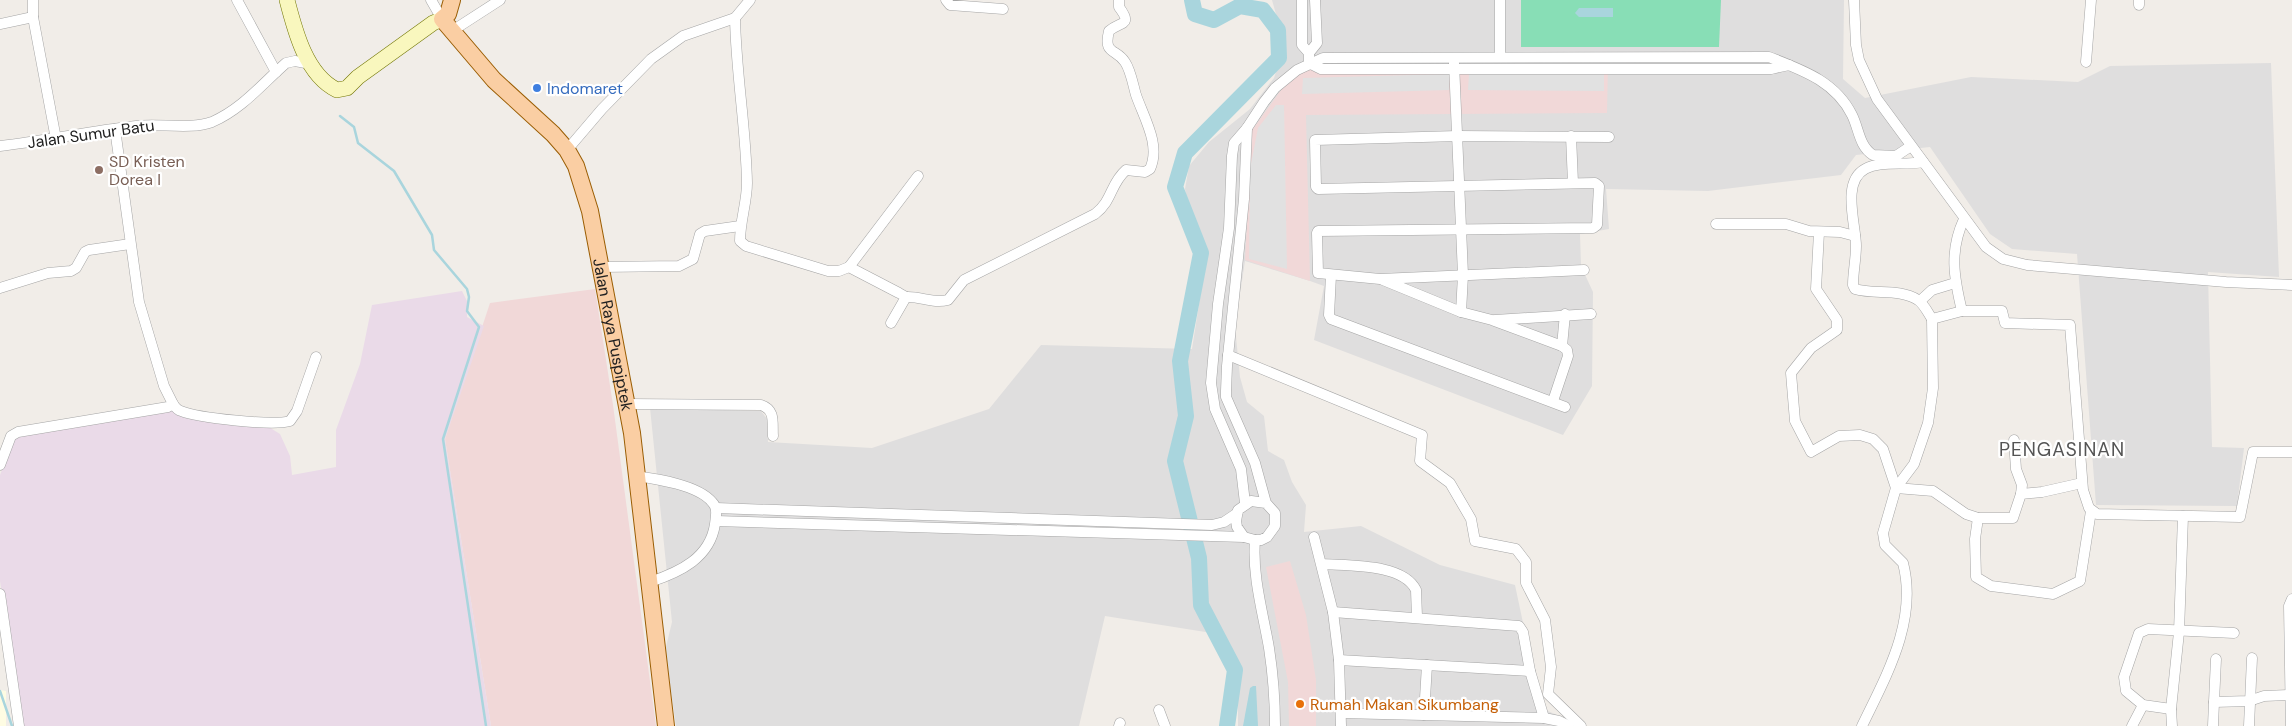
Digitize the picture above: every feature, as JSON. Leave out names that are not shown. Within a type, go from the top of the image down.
[{"type":"main road","points":[[447,25],[452,0]]},
{"type":"main road","name":"Jalan Raya Puspiptek","points":[[447,25],[494,80],[567,150],[576,166],[590,211],[627,404],[666,726]]},
{"type":"street","points":[[33,0],[33,17],[56,140]]},
{"type":"street","points":[[237,0],[276,72]]},
{"type":"street","points":[[287,0],[296,34],[311,64],[316,72],[335,89],[344,89],[416,35],[447,25],[500,0]]},
{"type":"street","name":"Jalan Raya Puspiptek","points":[[430,0],[447,25]]},
{"type":"street","points":[[567,150],[635,74],[669,45],[683,36],[736,18],[750,0]]},
{"type":"street","points":[[946,0],[950,5],[1003,9]]},
{"type":"street","points":[[849,267],[906,297],[921,297],[934,302],[948,300],[958,285],[964,280],[1095,214],[1106,205],[1118,178],[1126,170],[1144,172],[1150,169],[1154,157],[1150,129],[1124,61],[1110,52],[1108,46],[1109,31],[1122,24],[1126,19],[1126,14],[1119,7],[1119,0]]},
{"type":"street","points":[[1302,0],[1302,45],[1309,58],[1321,69],[1771,69],[1789,65]]},
{"type":"street","points":[[1246,503],[1241,470],[1215,409],[1211,383],[1218,304],[1229,228],[1234,143],[1275,88],[1309,58],[1317,43],[1315,0]]},
{"type":"street","points":[[1500,0],[1500,57]]},
{"type":"street","points":[[1854,0],[1856,45],[1863,70],[1877,99],[1964,219],[1991,252],[2017,264],[2226,282],[2292,285]]},
{"type":"street","points":[[2086,62],[2091,0]]},
{"type":"street","points":[[0,24],[33,17]]},
{"type":"street","points":[[736,18],[736,55],[747,185],[740,226],[740,241],[746,246],[828,271],[839,271],[849,267],[918,176]]},
{"type":"street","points":[[1454,57],[1463,275],[1461,312]]},
{"type":"street","points":[[1557,57],[1557,68]]},
{"type":"street","points":[[1309,58],[1769,57],[1805,70],[1826,83],[1841,98],[1852,116],[1862,145],[1873,155],[1896,156],[1911,146]]},
{"type":"street","name":"Jalan Sumur Batu","points":[[0,146],[56,140],[148,124],[200,125],[210,122],[243,104],[289,62],[311,64]]},
{"type":"street","points":[[1247,128],[1244,199],[1228,356],[1226,397],[1255,463],[1266,504]]},
{"type":"street","points":[[114,129],[139,302],[164,386],[173,404],[180,411],[197,415],[260,423],[290,421],[297,411],[316,357]]},
{"type":"street","points":[[1584,270],[1380,279],[1317,272],[1318,230],[1596,226],[1599,184],[1460,184],[1318,188],[1316,187],[1316,138],[1458,136],[1609,137]]},
{"type":"street","points":[[1571,136],[1573,183]]},
{"type":"street","points":[[1862,726],[1890,669],[1905,613],[1903,563],[1885,545],[1882,539],[1896,488],[1914,464],[1928,423],[1934,383],[1932,319],[1920,301],[1906,295],[1855,289],[1852,277],[1856,245],[1852,190],[1859,173],[1874,166],[1923,162]]},
{"type":"street","points":[[1230,199],[1244,199]]},
{"type":"street","points":[[1962,311],[1955,283],[1953,254],[1964,219]]},
{"type":"street","points":[[1716,224],[1786,224],[1819,232],[1840,232],[1855,236]]},
{"type":"street","points":[[601,267],[679,266],[694,259],[700,234],[705,231],[740,226]]},
{"type":"street","points":[[1819,232],[1816,289],[1837,320],[1837,330],[1811,348],[1791,373],[1795,421],[1810,452],[1839,436],[1860,435],[1873,439],[1883,449],[1896,488]]},
{"type":"street","points":[[0,288],[48,273],[71,271],[76,268],[85,252],[89,250],[130,244]]},
{"type":"street","points":[[1331,275],[1329,315],[1331,319],[1566,407]]},
{"type":"street","points":[[1380,279],[1461,312],[1492,320],[1562,346],[1567,350],[1568,356],[1553,401]]},
{"type":"street","points":[[1920,301],[1932,290],[1955,283]]},
{"type":"street","points":[[891,323],[906,297]]},
{"type":"street","points":[[1932,319],[1962,311],[2002,311],[2005,323],[2070,325],[2082,483],[2085,501],[2091,511],[2080,582],[2053,594],[1991,586],[1976,577],[1975,539],[1978,518]]},
{"type":"street","points":[[1492,320],[1565,314],[1591,314]]},
{"type":"street","points":[[1562,346],[1565,314]]},
{"type":"street","points":[[1228,356],[1422,435],[1420,462],[1450,482],[1471,518],[1475,541],[1516,549],[1526,562],[1526,583],[1545,620],[1551,667],[1548,694],[1581,726]]},
{"type":"street","points":[[0,436],[11,436],[24,430],[168,407],[173,404]]},
{"type":"street","points":[[627,404],[761,405],[772,412],[772,436]]},
{"type":"street","points":[[0,465],[11,436]]},
{"type":"street","points":[[1896,488],[1933,490],[1966,514],[1978,518],[2013,518],[2022,485],[2016,469],[2014,440]]},
{"type":"street","points":[[2091,511],[2108,515],[2240,517],[2253,452],[2292,452]]},
{"type":"street","points":[[636,476],[682,486],[712,500],[716,508],[713,537],[706,549],[697,558],[674,574],[650,582]]},
{"type":"street","points":[[2021,494],[2042,492],[2082,483]]},
{"type":"street","points":[[716,508],[1212,525],[1224,522],[1236,514],[1246,503],[1256,500],[1266,504],[1274,513],[1275,526],[1267,537],[1250,539],[716,521]]},
{"type":"street","points":[[1236,514],[1236,527],[1250,539],[1253,555],[1258,594],[1273,672],[1274,726]]},
{"type":"street","points":[[2172,726],[2171,709],[2179,632],[2183,516]]},
{"type":"street","points":[[1314,537],[1333,612],[1339,660],[1342,726]]},
{"type":"street","points":[[1322,564],[1381,568],[1407,580],[1416,590],[1417,617]]},
{"type":"street","points":[[0,594],[19,726]]},
{"type":"street","points":[[2291,726],[2289,606],[2292,599]]},
{"type":"street","points":[[1333,612],[1519,626],[1523,632],[1530,672],[1544,718]]},
{"type":"street","points":[[2171,709],[2143,705],[2129,694],[2124,683],[2124,677],[2137,636],[2142,631],[2148,630],[2234,633]]},
{"type":"street","points":[[2249,726],[2252,658]]},
{"type":"street","points":[[1339,660],[1530,672]]},
{"type":"street","points":[[2213,726],[2216,660]]},
{"type":"street","points":[[1424,715],[1427,666]]},
{"type":"street","points":[[2214,702],[2249,702],[2264,696],[2289,695]]},
{"type":"street","points":[[2132,726],[2143,705]]},
{"type":"street","points":[[1159,710],[1165,726]]},
{"type":"street","points":[[1341,713],[1544,718],[1560,721],[1570,726]]},
{"type":"shaded area","points":[[1272,0],[1844,0],[1843,79],[1865,98],[1971,77],[2078,82],[2110,66],[2271,63],[2279,277],[2208,272],[2212,447],[2244,448],[2237,506],[2096,505],[2077,254],[2012,249],[1990,234],[1930,147],[1856,155],[1841,175],[1708,191],[1606,189],[1609,229],[1580,234],[1581,266],[1593,292],[1592,386],[1563,435],[1314,340],[1324,286],[1310,281],[1245,261],[1235,327],[1240,377],[1247,402],[1264,416],[1268,451],[1284,460],[1292,482],[1306,505],[1304,532],[1361,526],[1440,565],[1515,585],[1541,708],[1582,726],[1238,726],[1238,667],[1218,634],[1105,616],[1079,726],[676,726],[665,651],[672,622],[650,408],[761,411],[767,419],[768,442],[872,448],[989,409],[1041,345],[1192,349],[1207,253],[1189,211],[1185,189],[1189,166],[1209,142],[1250,109],[1274,78],[1285,46]]},
{"type":"shaded area","points":[[1608,64],[1607,113],[1306,115],[1310,281],[1245,260],[1252,130],[1281,90],[1304,70]]},
{"type":"shaded area","points":[[1449,74],[1449,90],[1302,94],[1303,78]]},
{"type":"shaded area","points":[[1469,74],[1604,74],[1604,91],[1468,90]]},
{"type":"shaded area","points":[[1276,105],[1284,105],[1287,269],[1249,259],[1250,169],[1258,128]]},
{"type":"shaded area","points":[[595,289],[613,405],[656,726],[491,726],[445,439],[490,303]]},
{"type":"shaded area","points":[[462,291],[467,301],[467,317],[484,326],[445,439],[491,726],[22,726],[0,581],[0,475],[15,437],[168,408],[264,424],[280,434],[290,456],[292,475],[336,467],[336,430],[360,364],[372,305]]},
{"type":"shaded area","points":[[1290,561],[1306,615],[1316,680],[1316,726],[1289,726],[1288,682],[1266,567]]},
{"type":"shaded area","points":[[0,690],[6,691],[6,726],[0,726]]},
{"type":"green space","points":[[1521,0],[1721,0],[1719,47],[1521,47]]},
{"type":"water","points":[[1579,8],[1613,8],[1613,17],[1579,17],[1575,13]]},
{"type":"water","points":[[1256,686],[1258,726],[1243,726],[1250,688]]},
{"type":"waterway","points":[[1192,0],[1195,14],[1214,20],[1240,6],[1263,10],[1278,30],[1279,58],[1185,153],[1175,187],[1201,253],[1180,361],[1186,416],[1175,461],[1199,558],[1201,605],[1235,670],[1227,726]]},
{"type":"waterway","points":[[340,116],[354,127],[358,143],[394,171],[432,235],[434,250],[467,289],[469,297],[467,311],[479,327],[443,439],[486,726]]},
{"type":"waterway","points":[[0,691],[12,726]]},
{"type":"place","name":"Indomaret","points":[[537,88]]},
{"type":"place","name":"SD Kristen Dorea I","points":[[99,170]]},
{"type":"place","name":"Rumah Makan Sikumbang","points":[[1300,704]]},
{"type":"district","name":"PENGASINAN","points":[[2062,449]]}]
